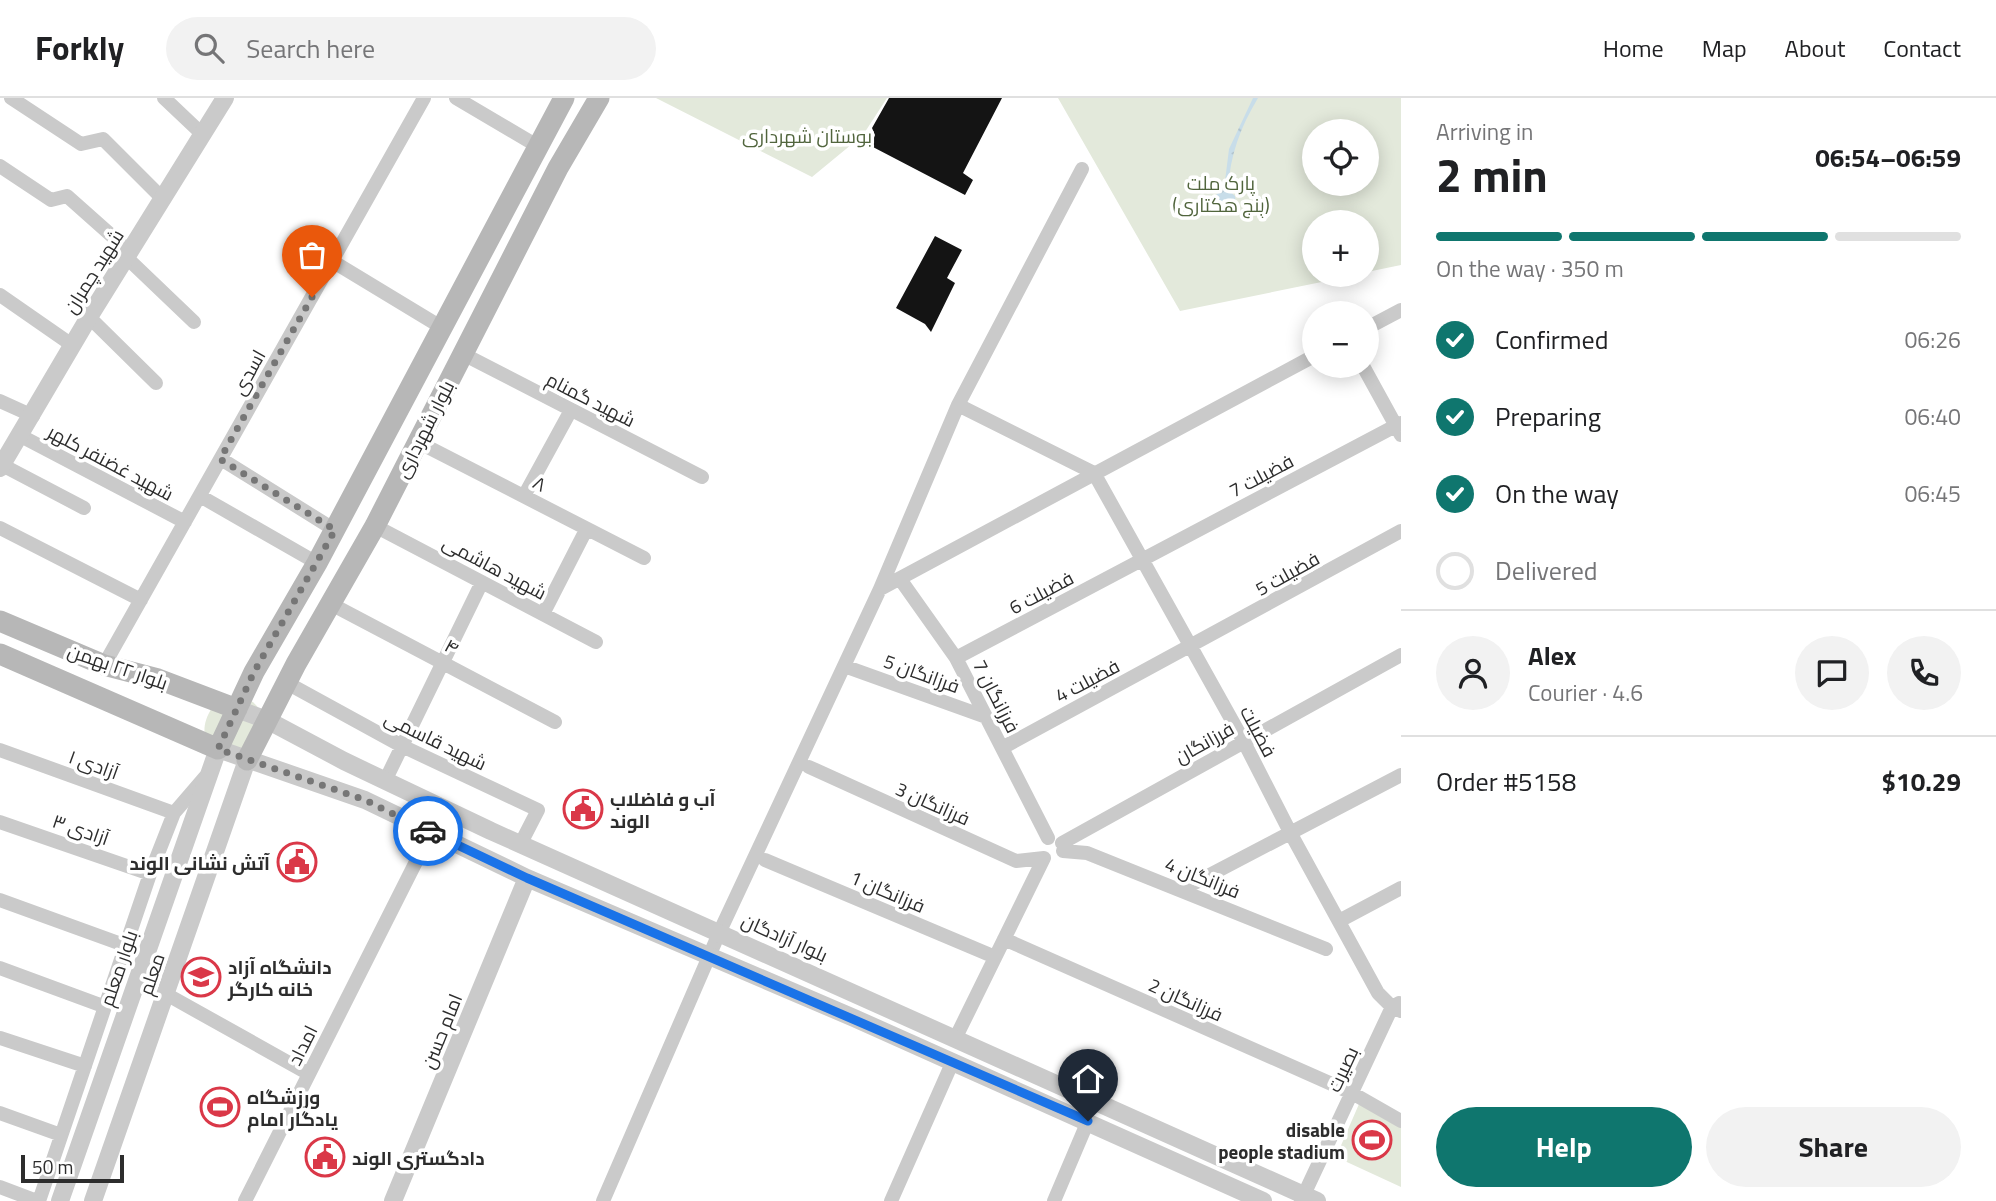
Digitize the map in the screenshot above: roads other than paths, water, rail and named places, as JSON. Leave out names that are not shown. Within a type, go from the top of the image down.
[{"type":"main road","name":"بلوار شهرداری","points":[[218,749],[254,672],[317,564],[564,98]]},
{"type":"main road","name":"بلوار شهرداری","points":[[247,760],[375,526],[558,167],[599,98]]},
{"type":"main road","name":"بلوار ۲۲ بهمن","points":[[0,621],[104,665],[158,679],[237,709]]},
{"type":"main road","name":"بلوار ۲۲ بهمن","points":[[0,654],[218,749]]},
{"type":"street","points":[[11,98],[81,144],[103,139],[163,199]]},
{"type":"street","points":[[164,98],[201,133]]},
{"type":"street","name":"شهید چمران","points":[[1,467],[72,345],[225,98]]},
{"type":"street","points":[[456,98],[540,147]]},
{"type":"street","name":"اسدی","points":[[104,665],[422,99]]},
{"type":"street","points":[[0,166],[51,201],[67,196],[194,322]]},
{"type":"street","points":[[603,1201],[720,931],[880,589],[958,405],[1082,169]]},
{"type":"street","points":[[332,261],[441,327]]},
{"type":"street","points":[[0,295],[72,345]]},
{"type":"street","points":[[1379,322],[1401,310]]},
{"type":"street","points":[[89,317],[156,383]]},
{"type":"street","name":"شهید گمنام","points":[[463,354],[702,477]]},
{"type":"street","points":[[880,589],[1302,362]]},
{"type":"street","points":[[1370,378],[1399,428]]},
{"type":"street","points":[[0,401],[33,416]]},
{"type":"street","points":[[958,405],[1094,473]]},
{"type":"street","points":[[524,496],[571,410]]},
{"type":"street","name":"فضیلت 7","points":[[1143,559],[1399,428]]},
{"type":"street","name":"شهید غضنفر کلهر","points":[[19,435],[185,522]]},
{"type":"street","name":"۸","points":[[418,442],[643,558]]},
{"type":"street","points":[[220,459],[335,530]]},
{"type":"street","points":[[1,467],[84,508]]},
{"type":"street","name":"فضیلت","points":[[1094,473],[1244,742],[1378,993],[1398,1007]]},
{"type":"street","points":[[200,496],[317,564]]},
{"type":"street","name":"شهید هاشمی","points":[[375,526],[596,642]]},
{"type":"street","points":[[0,528],[141,600]]},
{"type":"street","points":[[543,614],[586,530]]},
{"type":"street","name":"فضیلت 5","points":[[1191,647],[1401,531]]},
{"type":"street","name":"فضیلت 6","points":[[956,658],[1143,559]]},
{"type":"street","name":"فرزانگان 7","points":[[900,579],[956,658],[1002,748],[1057,844]]},
{"type":"street","points":[[386,781],[482,582]]},
{"type":"street","name":"۴","points":[[331,604],[555,722]]},
{"type":"street","name":"فضیلت 4","points":[[1002,748],[1191,647]]},
{"type":"street","name":"فرزانگان","points":[[1057,844],[1401,655]]},
{"type":"street","name":"فرزانگان 5","points":[[844,666],[986,717]]},
{"type":"street","name":"شهید قاسمی","points":[[287,683],[402,746],[538,810],[521,844]]},
{"type":"street","name":"بلوار آزادگان","points":[[237,709],[267,720],[386,781],[521,844],[957,1037],[1307,1199]]},
{"type":"street","points":[[218,749],[365,800],[527,878],[953,1061],[1263,1201]]},
{"type":"street","name":"بلوار معلم","points":[[60,1201],[218,749]]},
{"type":"street","name":"آزادی ۱","points":[[0,750],[174,813]]},
{"type":"street","name":"معلم","points":[[93,1201],[247,760]]},
{"type":"street","name":"فرزانگان 3","points":[[808,767],[1016,861],[1044,858]]},
{"type":"street","name":"معلم","points":[[38,1201],[124,945],[174,813],[208,773]]},
{"type":"street","points":[[1183,889],[1401,775]]},
{"type":"street","name":"آزادی ۳","points":[[0,822],[150,874]]},
{"type":"street","name":"امداد","points":[[245,1201],[431,832]]},
{"type":"street","points":[[957,1037],[1044,858],[1040,851],[1042,843],[1057,844]]},
{"type":"street","name":"فرزانگان 4","points":[[1057,844],[1183,889],[1326,949]]},
{"type":"street","name":"فرزانگان 1","points":[[765,860],[995,957]]},
{"type":"street","name":"امام حسن","points":[[393,1201],[527,878]]},
{"type":"street","points":[[1339,921],[1401,888]]},
{"type":"street","points":[[0,900],[124,945]]},
{"type":"street","name":"فرزانگان 2","points":[[1004,939],[1352,1093],[1401,1121]]},
{"type":"street","points":[[0,968],[103,1006]]},
{"type":"street","points":[[166,994],[309,1074]]},
{"type":"street","name":"بصیرت","points":[[1307,1199],[1352,1093],[1398,1007]]},
{"type":"street","points":[[0,1038],[85,1066]]},
{"type":"street","points":[[891,1201],[953,1061]]},
{"type":"street","points":[[0,1113],[61,1135]]},
{"type":"street","points":[[1054,1201],[1088,1121]]},
{"type":"street","points":[[0,1187],[38,1201]]},
{"type":"water","points":[[1253,98],[1258,98],[1241,131],[1231,165],[1228,190],[1235,196],[1236,205],[1230,212],[1220,213],[1213,206],[1213,197],[1224,189],[1229,149]]},
{"type":"place","name":"آب و فاضلاب الوند","points":[[583,809]]},
{"type":"place","name":"آتش نشانی الوند","points":[[297,862]]},
{"type":"place","name":"دانشگاه آزاد خانه کارگر","points":[[201,977]]},
{"type":"place","name":"ورزشگاه یادگار امام","points":[[220,1107]]},
{"type":"place","name":"disable people stadium","points":[[1372,1140]]},
{"type":"place","name":"دادگستری الوند","points":[[325,1157]]},
{"type":"park label","name":"بوستان شهرداری","points":[[807,135]]},
{"type":"park label","name":"پارک ملت (پنج هکتاری)","points":[[1221,193]]}]
